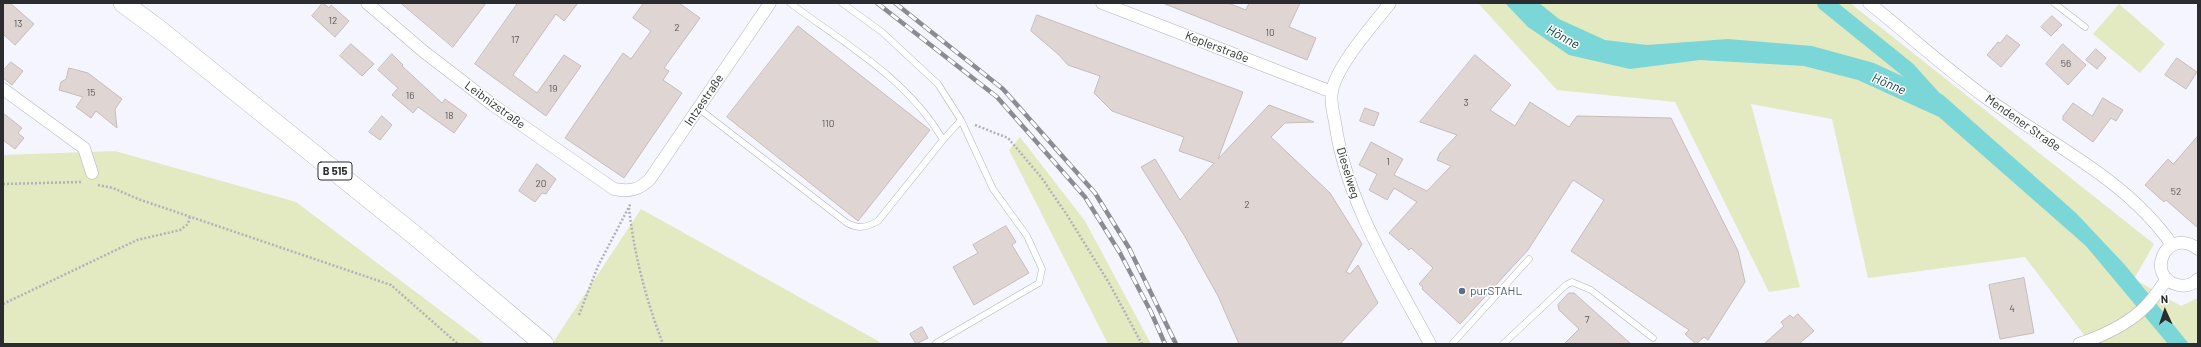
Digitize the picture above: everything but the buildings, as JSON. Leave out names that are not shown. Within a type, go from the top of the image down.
[{"type":"main road","name":"B 515","points":[[123,3],[163,33],[418,238],[544,344]]},
{"type":"street","name":"Leibnizstraße","points":[[367,3],[423,51],[493,105],[614,189],[636,189]]},
{"type":"street","name":"Intzestraße","points":[[636,189],[650,179],[770,3]]},
{"type":"street","name":"Keplerstraße","points":[[1102,3],[1332,92]]},
{"type":"street","name":"Dieselweg","points":[[1390,3],[1354,51],[1341,71],[1332,92],[1336,133],[1346,176],[1358,206],[1430,344]]},
{"type":"street","name":"Mendener Straße","points":[[1869,3],[1984,97],[2122,192],[2157,224],[2172,245]]},
{"type":"street","points":[[3,89],[84,148],[91,180]]},
{"type":"street","points":[[2079,344],[2106,339],[2146,307],[2164,282],[2161,264],[2163,255],[2172,245],[2184,242],[2198,249]]},
{"type":"street","points":[[2164,282],[2181,286],[2189,285],[2198,279]]},
{"type":"lane","points":[[790,3],[894,80],[935,126],[943,140]]},
{"type":"lane","points":[[842,3],[882,32],[921,66],[938,84],[961,120],[994,188],[1027,236],[1042,268],[1039,283],[936,343]]},
{"type":"lane","points":[[2054,3],[2084,28]]},
{"type":"lane","points":[[698,108],[847,222],[858,228],[869,226],[878,221],[943,140],[961,120]]},
{"type":"lane","points":[[1452,344],[1529,259]]},
{"type":"lane","points":[[1503,344],[1566,285],[1572,282],[1591,290],[1653,338]]},
{"type":"path","points":[[961,120],[1008,138],[1041,177],[1067,215],[1109,283],[1142,344]]},
{"type":"path","points":[[3,184],[91,180],[138,199],[391,285],[458,344]]},
{"type":"path","points":[[579,315],[598,266],[629,208],[636,189]]},
{"type":"path","points":[[629,208],[632,234],[642,279],[652,316],[663,344]]},
{"type":"path","points":[[3,304],[136,240],[180,230],[188,224],[190,216]]},
{"type":"green space","points":[[1478,3],[1850,3],[2154,244],[2134,279],[2181,306],[2198,298],[2198,344],[2091,344],[2025,257],[1868,278],[1832,119],[1751,104],[1800,287],[1769,292],[1675,102],[1557,90]]},
{"type":"green space","points":[[2119,4],[2165,44],[2140,73],[2093,34]]},
{"type":"green space","points":[[1020,137],[1085,221],[1151,344],[1108,344],[1009,150]]},
{"type":"green space","points":[[115,151],[296,202],[485,344],[3,344],[3,155]]},
{"type":"green space","points":[[641,209],[878,341],[881,344],[552,344]]},
{"type":"water","name":"Hönne","points":[[1505,3],[1539,3],[1559,19],[1605,40],[1647,45],[1728,39],[1812,46],[1874,63],[1943,95],[2076,213],[2125,265],[2189,344],[2168,344],[2086,246],[1939,117],[1858,80],[1804,66],[1700,60],[1630,69],[1569,55],[1528,27]]},
{"type":"waterway","points":[[1825,3],[1908,70],[1937,102]]},
{"type":"railway","points":[[877,3],[997,97],[1085,197],[1120,253],[1151,312],[1165,344]]},
{"type":"railway","points":[[895,3],[1003,89],[1095,193],[1129,248],[1176,344]]},
{"type":"place","name":"purSTAHL","points":[[1462,291]]}]
